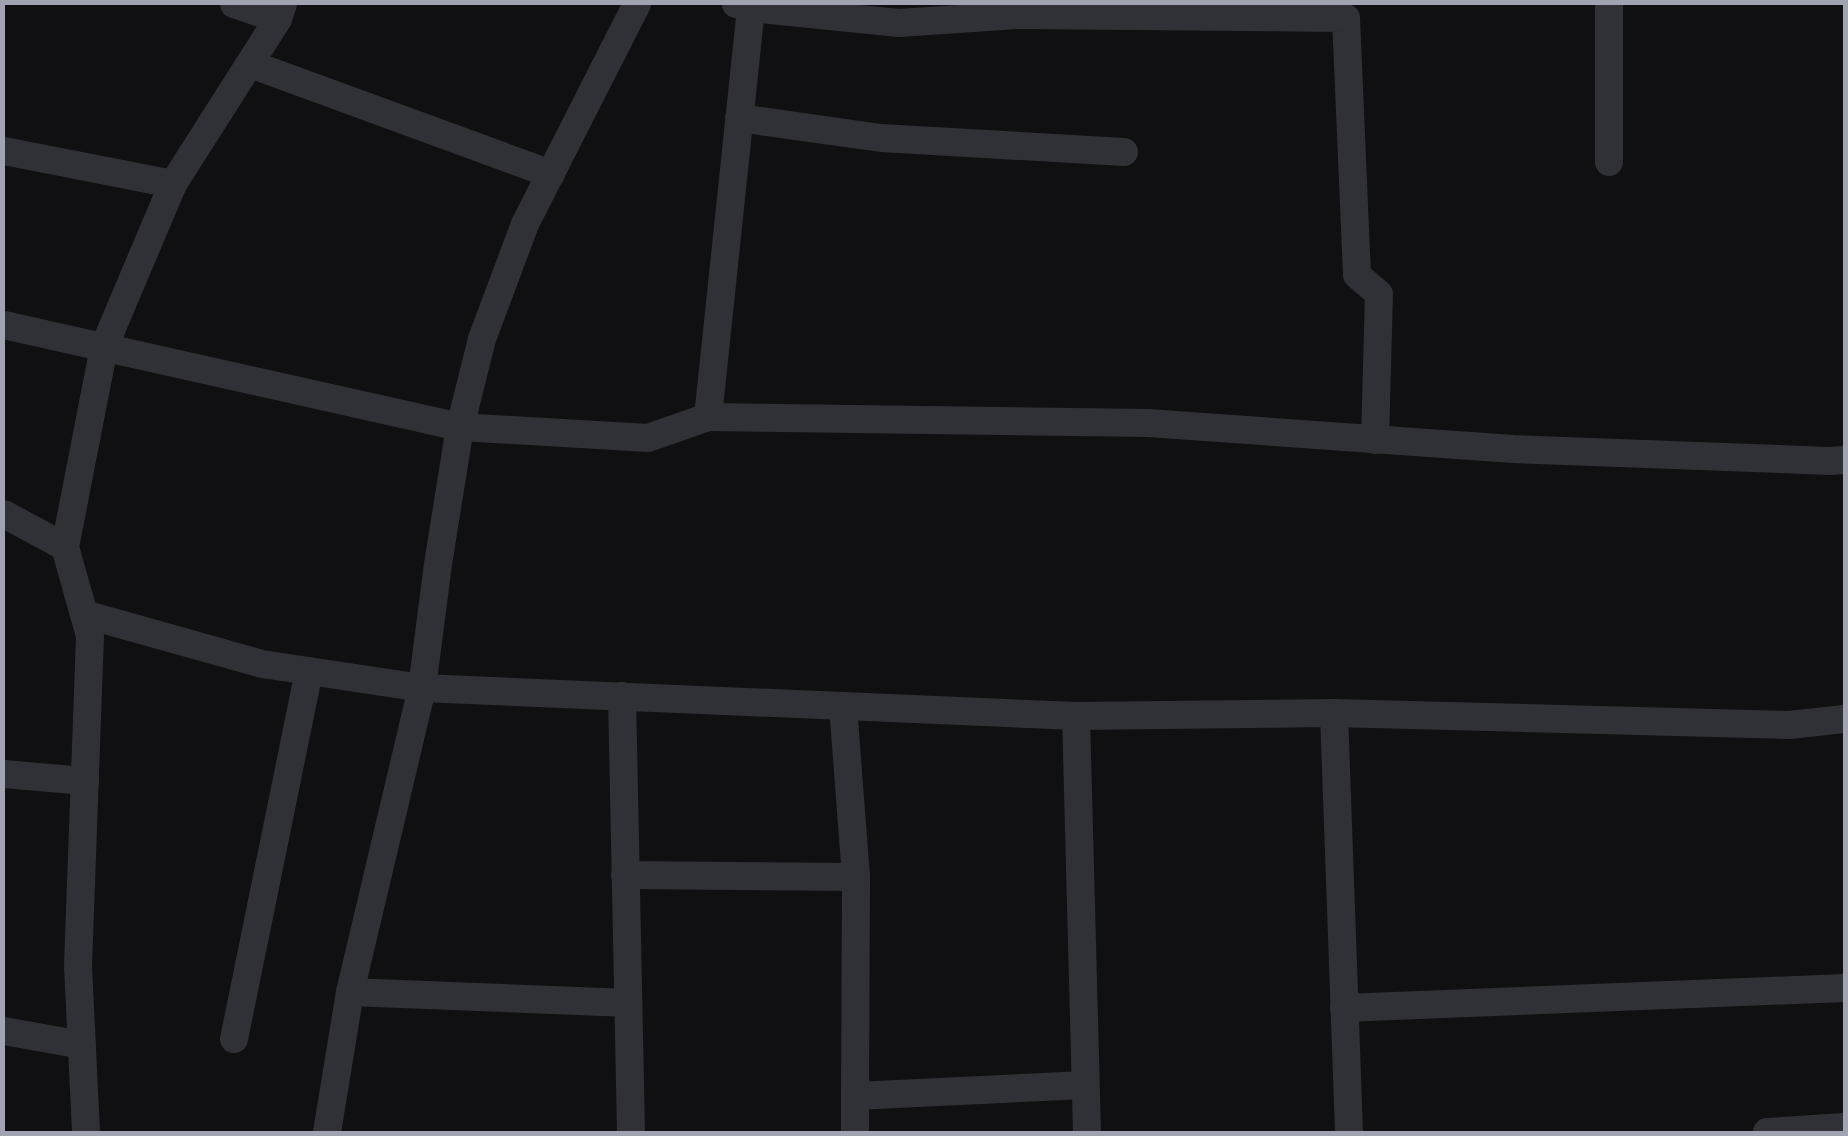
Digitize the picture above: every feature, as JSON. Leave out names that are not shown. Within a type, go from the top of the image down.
[{"type":"street","points":[[86,1132],[78,966],[90,636],[65,547],[104,346],[173,184],[281,12],[234,4]]},
{"type":"street","points":[[326,1132],[350,992],[422,688],[438,564],[460,427],[482,339],[525,224],[638,4]]},
{"type":"street","points":[[1609,4],[1609,162]]},
{"type":"street","points":[[708,417],[739,118],[743,6],[899,23],[1019,10],[1346,18],[1357,275],[1379,294],[1375,440]]},
{"type":"street","points":[[250,64],[551,174]]},
{"type":"street","points":[[739,118],[881,138],[1124,152]]},
{"type":"street","points":[[4,151],[173,184]]},
{"type":"street","points":[[4,325],[460,427],[648,438],[708,417],[1148,423],[1513,449],[1844,460]]},
{"type":"street","points":[[4,514],[65,547]]},
{"type":"street","points":[[84,614],[262,664],[422,688],[1076,716],[1334,713],[1789,724],[1844,719]]},
{"type":"street","points":[[234,1039],[309,671]]},
{"type":"street","points":[[622,696],[631,1132]]},
{"type":"street","points":[[843,706],[856,877],[855,1132]]},
{"type":"street","points":[[1334,713],[1349,1132]]},
{"type":"street","points":[[1076,716],[1087,1132]]},
{"type":"street","points":[[4,774],[85,781]]},
{"type":"street","points":[[625,876],[856,877]]},
{"type":"street","points":[[1344,1008],[1844,988]]},
{"type":"street","points":[[350,992],[628,1003]]},
{"type":"street","points":[[4,1031],[82,1045]]},
{"type":"street","points":[[855,1096],[1085,1085]]},
{"type":"street","points":[[1767,1132],[1844,1127]]}]
